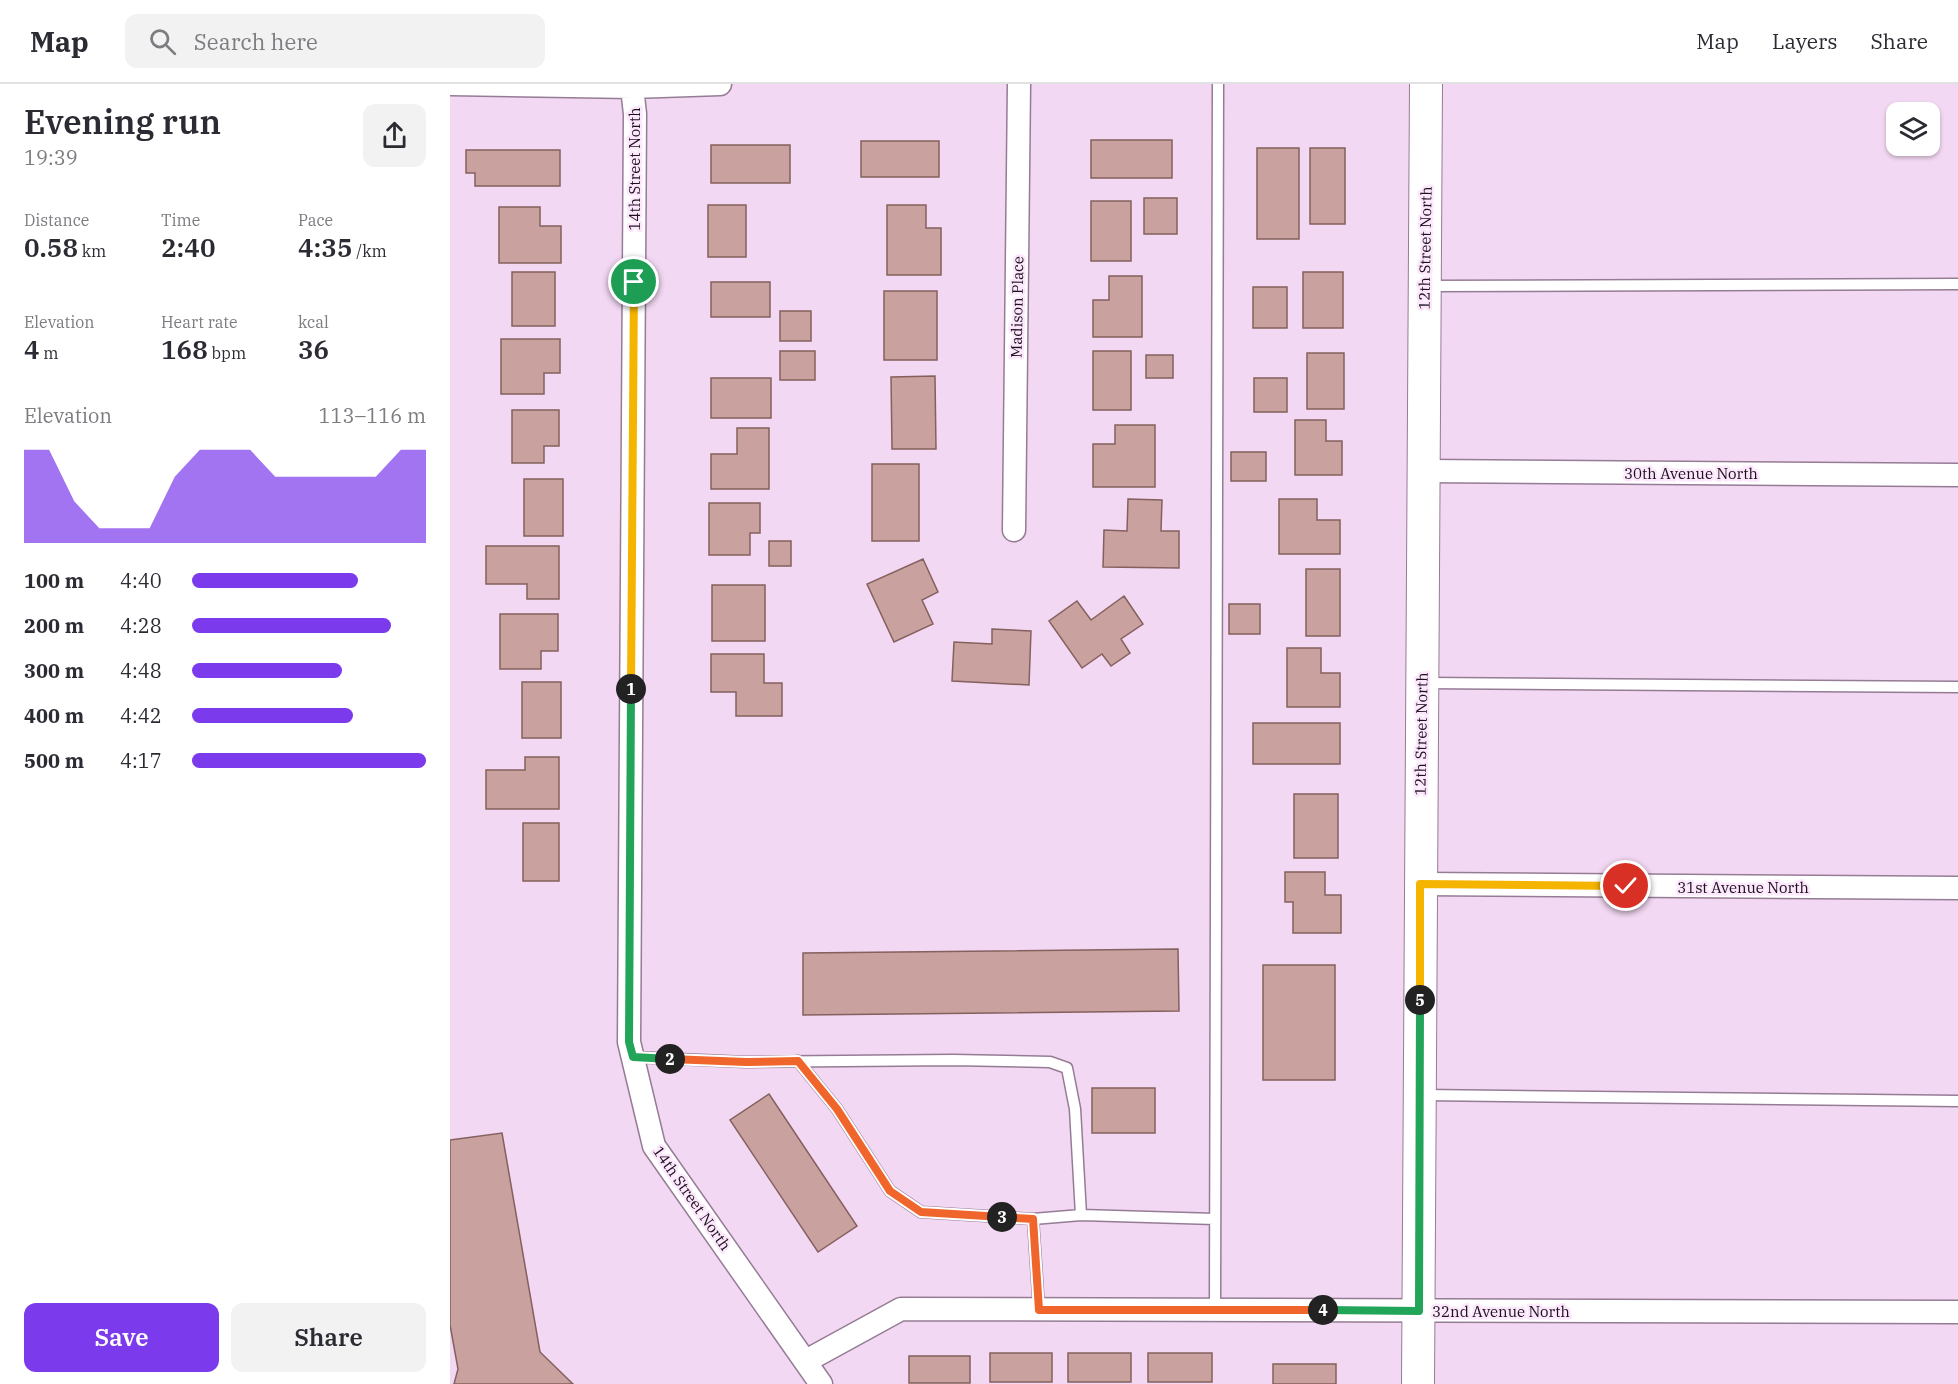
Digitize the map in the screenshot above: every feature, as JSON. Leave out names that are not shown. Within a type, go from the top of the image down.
[{"type":"street","points":[[450,84],[641,86],[720,84]]},
{"type":"street","name":"Madison Place","points":[[1014,530],[1020,84]]},
{"type":"street","name":"12th Street North","points":[[1418,1384],[1426,84]]},
{"type":"street","name":"14th Street North","points":[[641,86],[635,126],[629,1042],[654,1146],[821,1384]]},
{"type":"street","name":"30th Avenue North","points":[[1423,471],[1958,475]]},
{"type":"street","name":"31st Avenue North","points":[[1420,884],[1958,888]]},
{"type":"street","name":"32nd Avenue North","points":[[806,1361],[901,1309],[1958,1312]]},
{"type":"lane","points":[[1215,1310],[1218,84]]},
{"type":"lane","points":[[1425,286],[1958,284]]},
{"type":"lane","points":[[1422,683],[1958,687]]},
{"type":"lane","points":[[633,1057],[746,1062],[1050,1062],[1067,1068],[1075,1109],[1081,1215]]},
{"type":"lane","points":[[798,1061],[837,1109],[890,1191],[921,1212],[1033,1219],[1081,1215],[1215,1219]]},
{"type":"lane","points":[[1419,1095],[1958,1101]]},
{"type":"lane","points":[[1033,1219],[1039,1310]]},
{"type":"building","points":[[1091,140],[1172,140],[1172,178],[1091,178]]},
{"type":"building","points":[[861,141],[939,141],[939,177],[861,177]]},
{"type":"building","points":[[711,145],[790,145],[790,183],[711,183]]},
{"type":"building","points":[[1257,148],[1299,148],[1299,239],[1257,239]]},
{"type":"building","points":[[1310,148],[1345,148],[1345,224],[1310,224]]},
{"type":"building","points":[[466,150],[560,150],[560,186],[475,186],[475,173],[466,173]]},
{"type":"building","points":[[1144,198],[1177,198],[1177,234],[1144,234]]},
{"type":"building","points":[[1091,201],[1131,201],[1131,261],[1091,261]]},
{"type":"building","points":[[708,205],[746,205],[746,257],[708,257]]},
{"type":"building","points":[[887,205],[926,205],[926,228],[941,228],[941,275],[887,275]]},
{"type":"building","points":[[499,207],[540,207],[540,226],[561,226],[561,263],[499,263]]},
{"type":"building","points":[[512,272],[555,272],[555,326],[512,326]]},
{"type":"building","points":[[1303,272],[1343,272],[1343,328],[1303,328]]},
{"type":"building","points":[[1109,276],[1142,276],[1142,337],[1093,337],[1093,300],[1109,300]]},
{"type":"building","points":[[711,282],[770,282],[770,317],[711,317]]},
{"type":"building","points":[[1253,287],[1287,287],[1287,328],[1253,328]]},
{"type":"building","points":[[884,291],[937,291],[937,360],[884,360]]},
{"type":"building","points":[[780,311],[811,311],[811,341],[780,341]]},
{"type":"building","points":[[501,339],[560,339],[560,373],[544,373],[544,394],[501,394]]},
{"type":"building","points":[[780,351],[815,351],[815,380],[780,380]]},
{"type":"building","points":[[1093,351],[1131,351],[1131,410],[1093,410]]},
{"type":"building","points":[[1307,353],[1344,353],[1344,409],[1307,409]]},
{"type":"building","points":[[1146,355],[1173,355],[1173,378],[1146,378]]},
{"type":"building","points":[[935,376],[936,449],[892,449],[891,377]]},
{"type":"building","points":[[711,378],[771,378],[771,418],[711,418]]},
{"type":"building","points":[[1254,378],[1287,378],[1287,412],[1254,412]]},
{"type":"building","points":[[512,410],[559,410],[559,446],[544,446],[544,463],[512,463]]},
{"type":"building","points":[[1295,420],[1326,420],[1326,441],[1342,441],[1342,475],[1295,475]]},
{"type":"building","points":[[1115,425],[1155,425],[1155,487],[1093,487],[1093,444],[1115,444]]},
{"type":"building","points":[[737,428],[769,428],[769,489],[711,489],[711,454],[737,454]]},
{"type":"building","points":[[1231,452],[1266,452],[1266,481],[1231,481]]},
{"type":"building","points":[[872,464],[919,464],[919,541],[872,541]]},
{"type":"building","points":[[524,479],[563,479],[563,536],[524,536]]},
{"type":"building","points":[[1128,499],[1162,500],[1161,531],[1179,531],[1179,568],[1103,567],[1104,530],[1127,531]]},
{"type":"building","points":[[1279,499],[1317,499],[1317,520],[1340,520],[1340,554],[1279,554]]},
{"type":"building","points":[[709,503],[760,503],[760,533],[750,533],[750,555],[709,555]]},
{"type":"building","points":[[769,541],[791,541],[791,566],[769,566]]},
{"type":"building","points":[[486,546],[559,546],[559,599],[527,599],[527,584],[486,584]]},
{"type":"building","points":[[923,559],[938,592],[922,600],[933,624],[894,642],[867,584]]},
{"type":"building","points":[[1306,569],[1340,569],[1340,636],[1306,636]]},
{"type":"building","points":[[712,585],[765,585],[765,641],[712,641]]},
{"type":"building","points":[[1124,596],[1143,624],[1121,639],[1130,653],[1111,666],[1102,654],[1082,668],[1049,621],[1077,601],[1091,620]]},
{"type":"building","points":[[1229,604],[1260,604],[1260,634],[1229,634]]},
{"type":"building","points":[[500,614],[558,614],[558,651],[541,651],[541,669],[500,669]]},
{"type":"building","points":[[992,629],[1031,631],[1029,685],[952,681],[954,642],[992,644]]},
{"type":"building","points":[[1287,648],[1321,648],[1321,673],[1340,673],[1340,707],[1287,707]]},
{"type":"building","points":[[711,654],[764,654],[764,683],[782,683],[782,716],[736,716],[736,692],[711,692]]},
{"type":"building","points":[[522,682],[561,682],[561,738],[522,738]]},
{"type":"building","points":[[1253,723],[1340,723],[1340,764],[1253,764]]},
{"type":"building","points":[[525,757],[559,757],[559,809],[486,809],[486,770],[525,770]]},
{"type":"building","points":[[1294,794],[1338,794],[1338,858],[1294,858]]},
{"type":"building","points":[[523,823],[559,823],[559,881],[523,881]]},
{"type":"building","points":[[1285,872],[1325,872],[1325,895],[1341,895],[1341,933],[1293,933],[1293,902],[1285,902]]},
{"type":"building","points":[[1178,949],[1179,1011],[803,1015],[803,953]]},
{"type":"building","points":[[1263,965],[1335,965],[1335,1080],[1263,1080]]},
{"type":"building","points":[[1092,1088],[1155,1088],[1155,1133],[1092,1133]]},
{"type":"building","points":[[769,1094],[857,1226],[818,1252],[730,1120]]},
{"type":"building","points":[[502,1133],[540,1352],[573,1384],[454,1384],[458,1369],[450,1325],[450,1140]]},
{"type":"building","points":[[990,1353],[1052,1353],[1052,1382],[990,1382]]},
{"type":"building","points":[[1068,1353],[1131,1353],[1131,1382],[1068,1382]]},
{"type":"building","points":[[1148,1353],[1212,1353],[1212,1382],[1148,1382]]},
{"type":"building","points":[[909,1356],[970,1356],[970,1383],[909,1383]]},
{"type":"building","points":[[1273,1364],[1336,1364],[1336,1384],[1273,1384]]},
{"type":"route","points":[[634,282],[629,1042],[633,1057],[746,1062],[798,1061],[837,1109],[890,1191],[921,1212],[1033,1219],[1039,1310],[1419,1311],[1420,884],[1626,886]]}]
